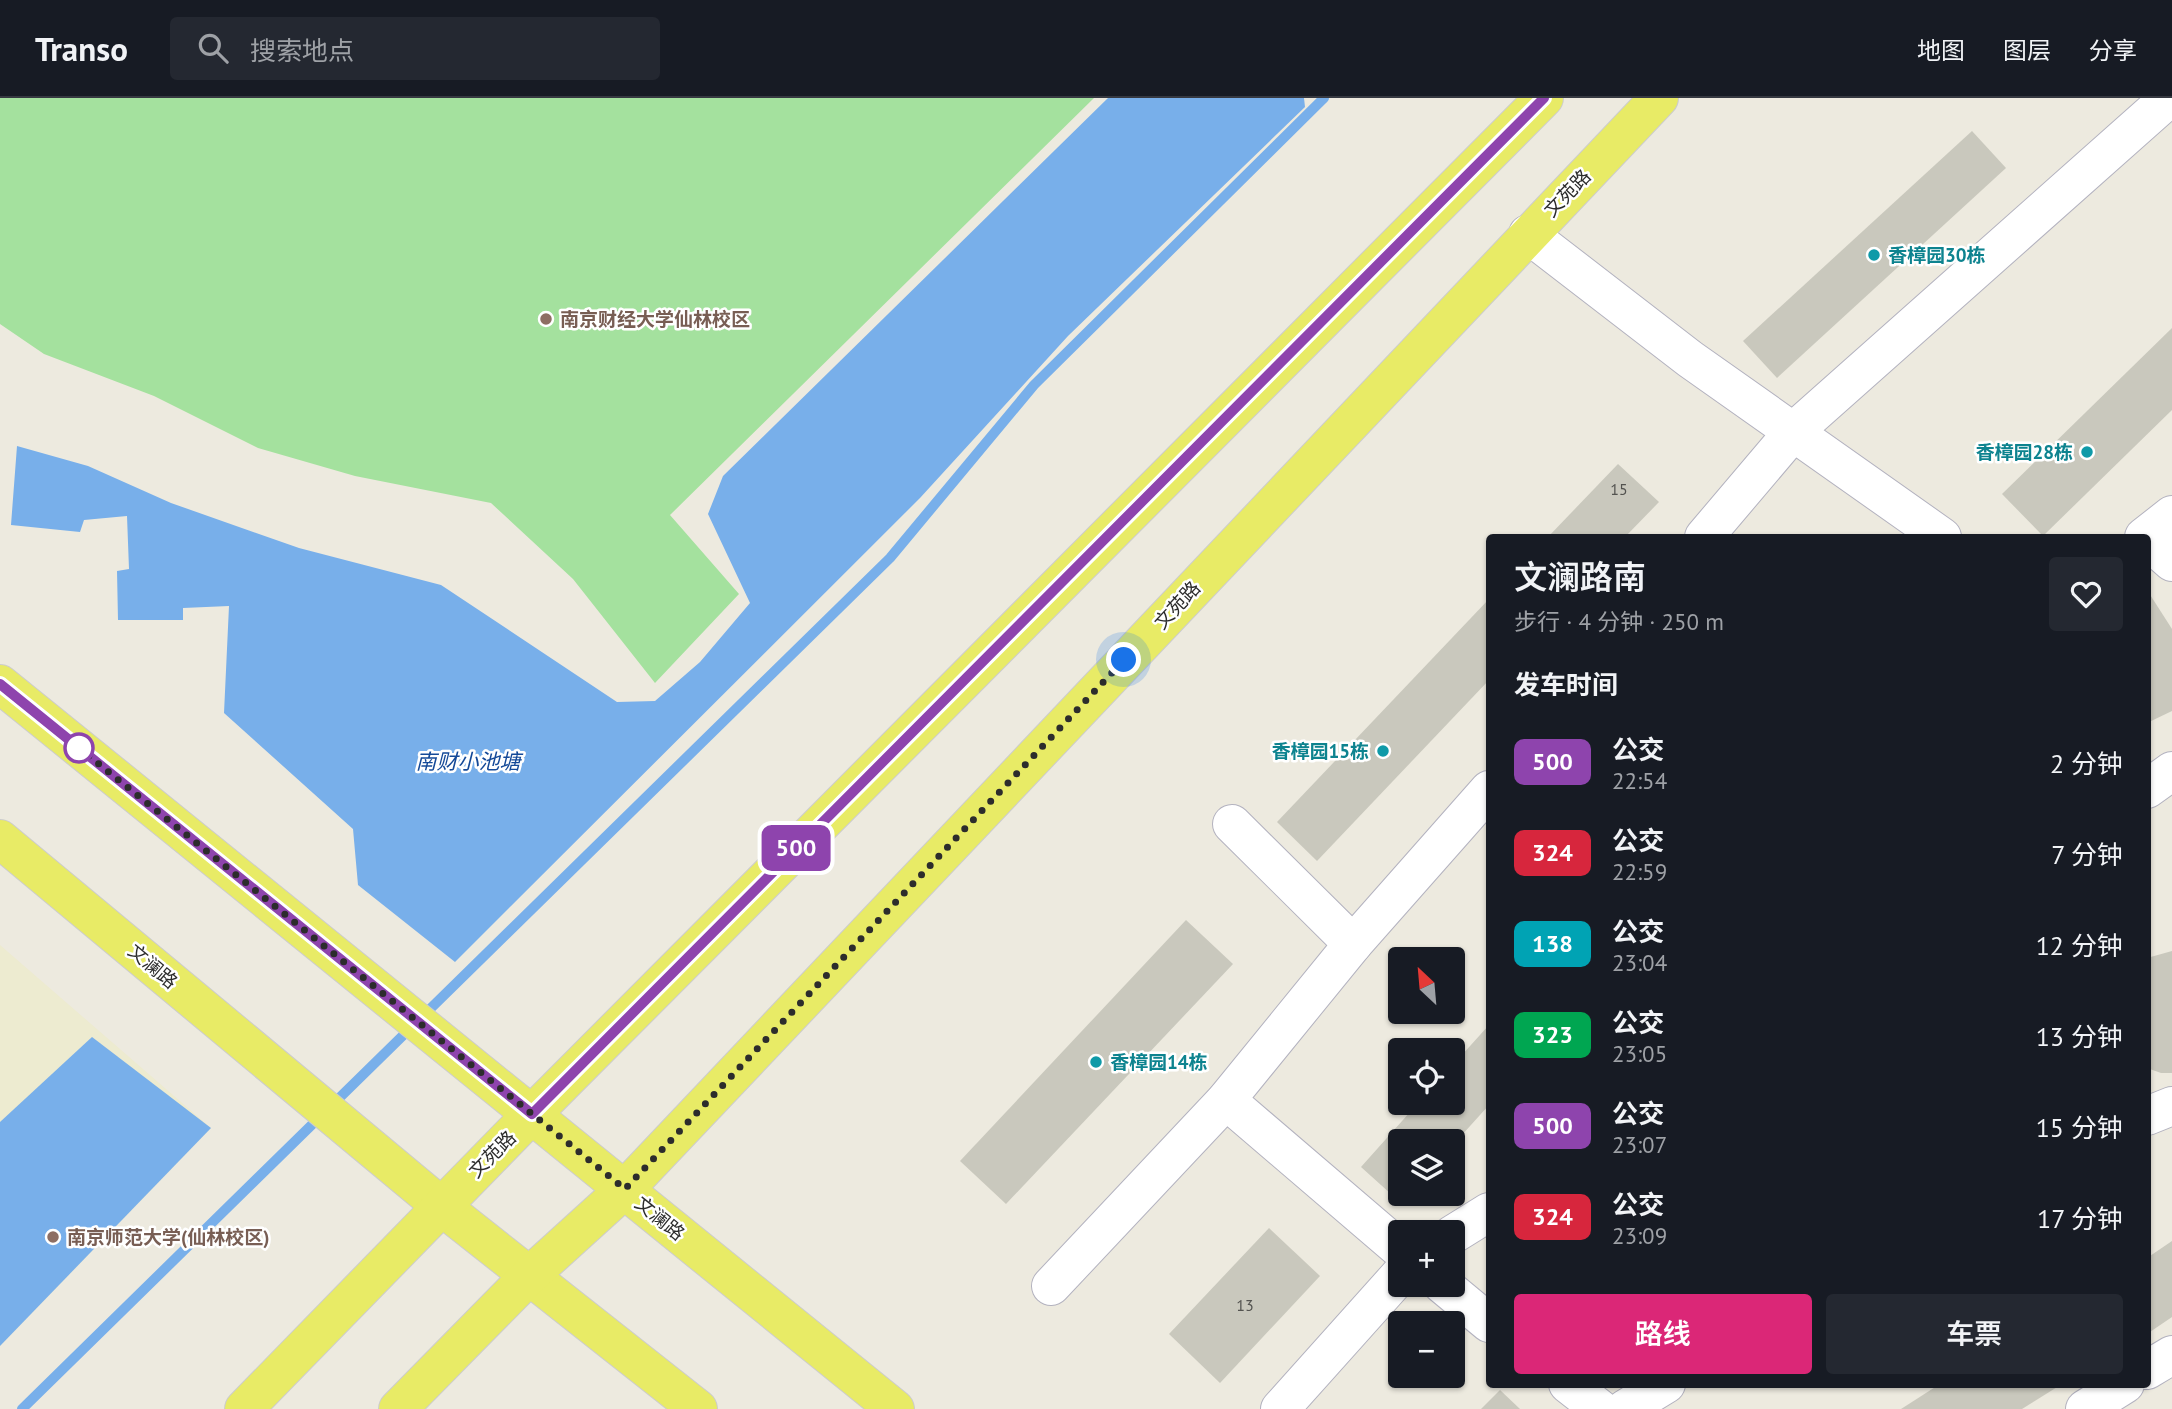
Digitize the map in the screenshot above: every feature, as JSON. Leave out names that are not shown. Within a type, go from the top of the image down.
[{"type":"main road","name":"文苑路","points":[[244,1409],[532,1114],[1544,98]]},
{"type":"main road","name":"文苑路","points":[[398,1409],[529,1276],[625,1189],[1528,234],[1660,98]]},
{"type":"main road","name":"文澜路","points":[[0,684],[895,1409]]},
{"type":"main road","name":"文澜路","points":[[0,839],[441,1206],[698,1409]]},
{"type":"street","points":[[1707,534],[1793,432],[2161,115]]},
{"type":"street","points":[[1528,234],[1690,359],[1938,534]]},
{"type":"street","points":[[2150,534],[2172,515]]},
{"type":"street","points":[[2151,543],[2172,562]]},
{"type":"street","points":[[2151,786],[2172,772]]},
{"type":"street","points":[[1051,1286],[1226,1100],[1353,944],[1486,793]]},
{"type":"street","points":[[1232,824],[1353,944]]},
{"type":"street","points":[[1226,1100],[1388,1239]]},
{"type":"street","points":[[2151,1114],[2172,1106]]},
{"type":"street","points":[[1465,1227],[1486,1214]]},
{"type":"street","points":[[1280,1409],[1388,1288]]},
{"type":"street","points":[[1457,1297],[1486,1320]]},
{"type":"street","points":[[2151,1368],[2172,1355]]},
{"type":"street","points":[[1573,1388],[1600,1409]]},
{"type":"street","points":[[1625,1409],[1659,1388]]},
{"type":"street","points":[[2085,1409],[2119,1388]]},
{"type":"street","points":[[2126,1388],[2137,1409]]},
{"type":"shaded area","name":"南京师范大学(仙林校区)","points":[[0,945],[211,1128],[0,1346]]},
{"type":"green space","points":[[0,98],[1094,98],[670,515],[739,594],[655,683],[573,579],[491,503],[355,476],[258,448],[154,396],[44,354],[0,324]]},
{"type":"water","name":"南财小池塘","points":[[1108,98],[1304,98],[1305,107],[1068,336],[920,498],[455,962],[358,885],[353,829],[224,713],[229,606],[183,608],[183,620],[118,620],[117,571],[129,569],[127,516],[84,520],[80,532],[11,525],[17,446],[88,466],[171,503],[299,548],[441,585],[617,702],[655,701],[700,662],[750,603],[708,514],[723,476]]},
{"type":"water","name":"南京师范大学(仙林校区)","points":[[92,1037],[211,1128],[0,1346],[0,1122]]},
{"type":"building","name":"香樟园30栋","points":[[1972,131],[2006,168],[1777,378],[1743,341]]},
{"type":"building","name":"香樟园28栋","points":[[2172,328],[2172,410],[2045,534],[2041,534],[2002,494]]},
{"type":"building","points":[[1618,464],[1659,502],[1628,534],[1551,534]]},
{"type":"building","points":[[2151,596],[2172,629],[2172,711],[2151,721]]},
{"type":"building","name":"香樟园15栋","points":[[1486,602],[1486,683],[1317,861],[1277,822]]},
{"type":"building","name":"香樟园14栋","points":[[1186,920],[1233,964],[1006,1204],[960,1161]]},
{"type":"building","points":[[2172,951],[2172,1073],[2151,1069],[2151,957]]},
{"type":"building","points":[[1486,1028],[1486,1108],[1465,1132],[1465,1129],[1395,1129],[1407,1115],[1465,1115],[1465,1052]]},
{"type":"building","points":[[1388,1137],[1388,1191],[1361,1167]]},
{"type":"building","points":[[1269,1228],[1320,1276],[1220,1383],[1169,1334]]},
{"type":"building","points":[[2172,1241],[2172,1317],[2151,1331],[2151,1255]]},
{"type":"building","points":[[1934,1388],[2056,1388],[2022,1409],[1901,1409]]},
{"type":"building","points":[[1500,1390],[1520,1409],[1481,1409]]},
{"type":"waterway","points":[[22,1409],[890,558],[1034,385],[1324,98]]},
{"type":"bus line","name":"500","points":[[0,684],[532,1114],[1544,98]]},
{"type":"place","name":"香樟园30栋","points":[[1874,255]]},
{"type":"place","name":"南京财经大学仙林校区","points":[[546,319]]},
{"type":"place","name":"香樟园28栋","points":[[2087,452]]},
{"type":"place","name":"香樟园15栋","points":[[1383,751]]},
{"type":"place","name":"香樟园14栋","points":[[1096,1062]]},
{"type":"place","name":"南京师范大学(仙林校区)","points":[[53,1237]]},
{"type":"route","points":[[79,748],[625,1189],[1124,660]]}]
